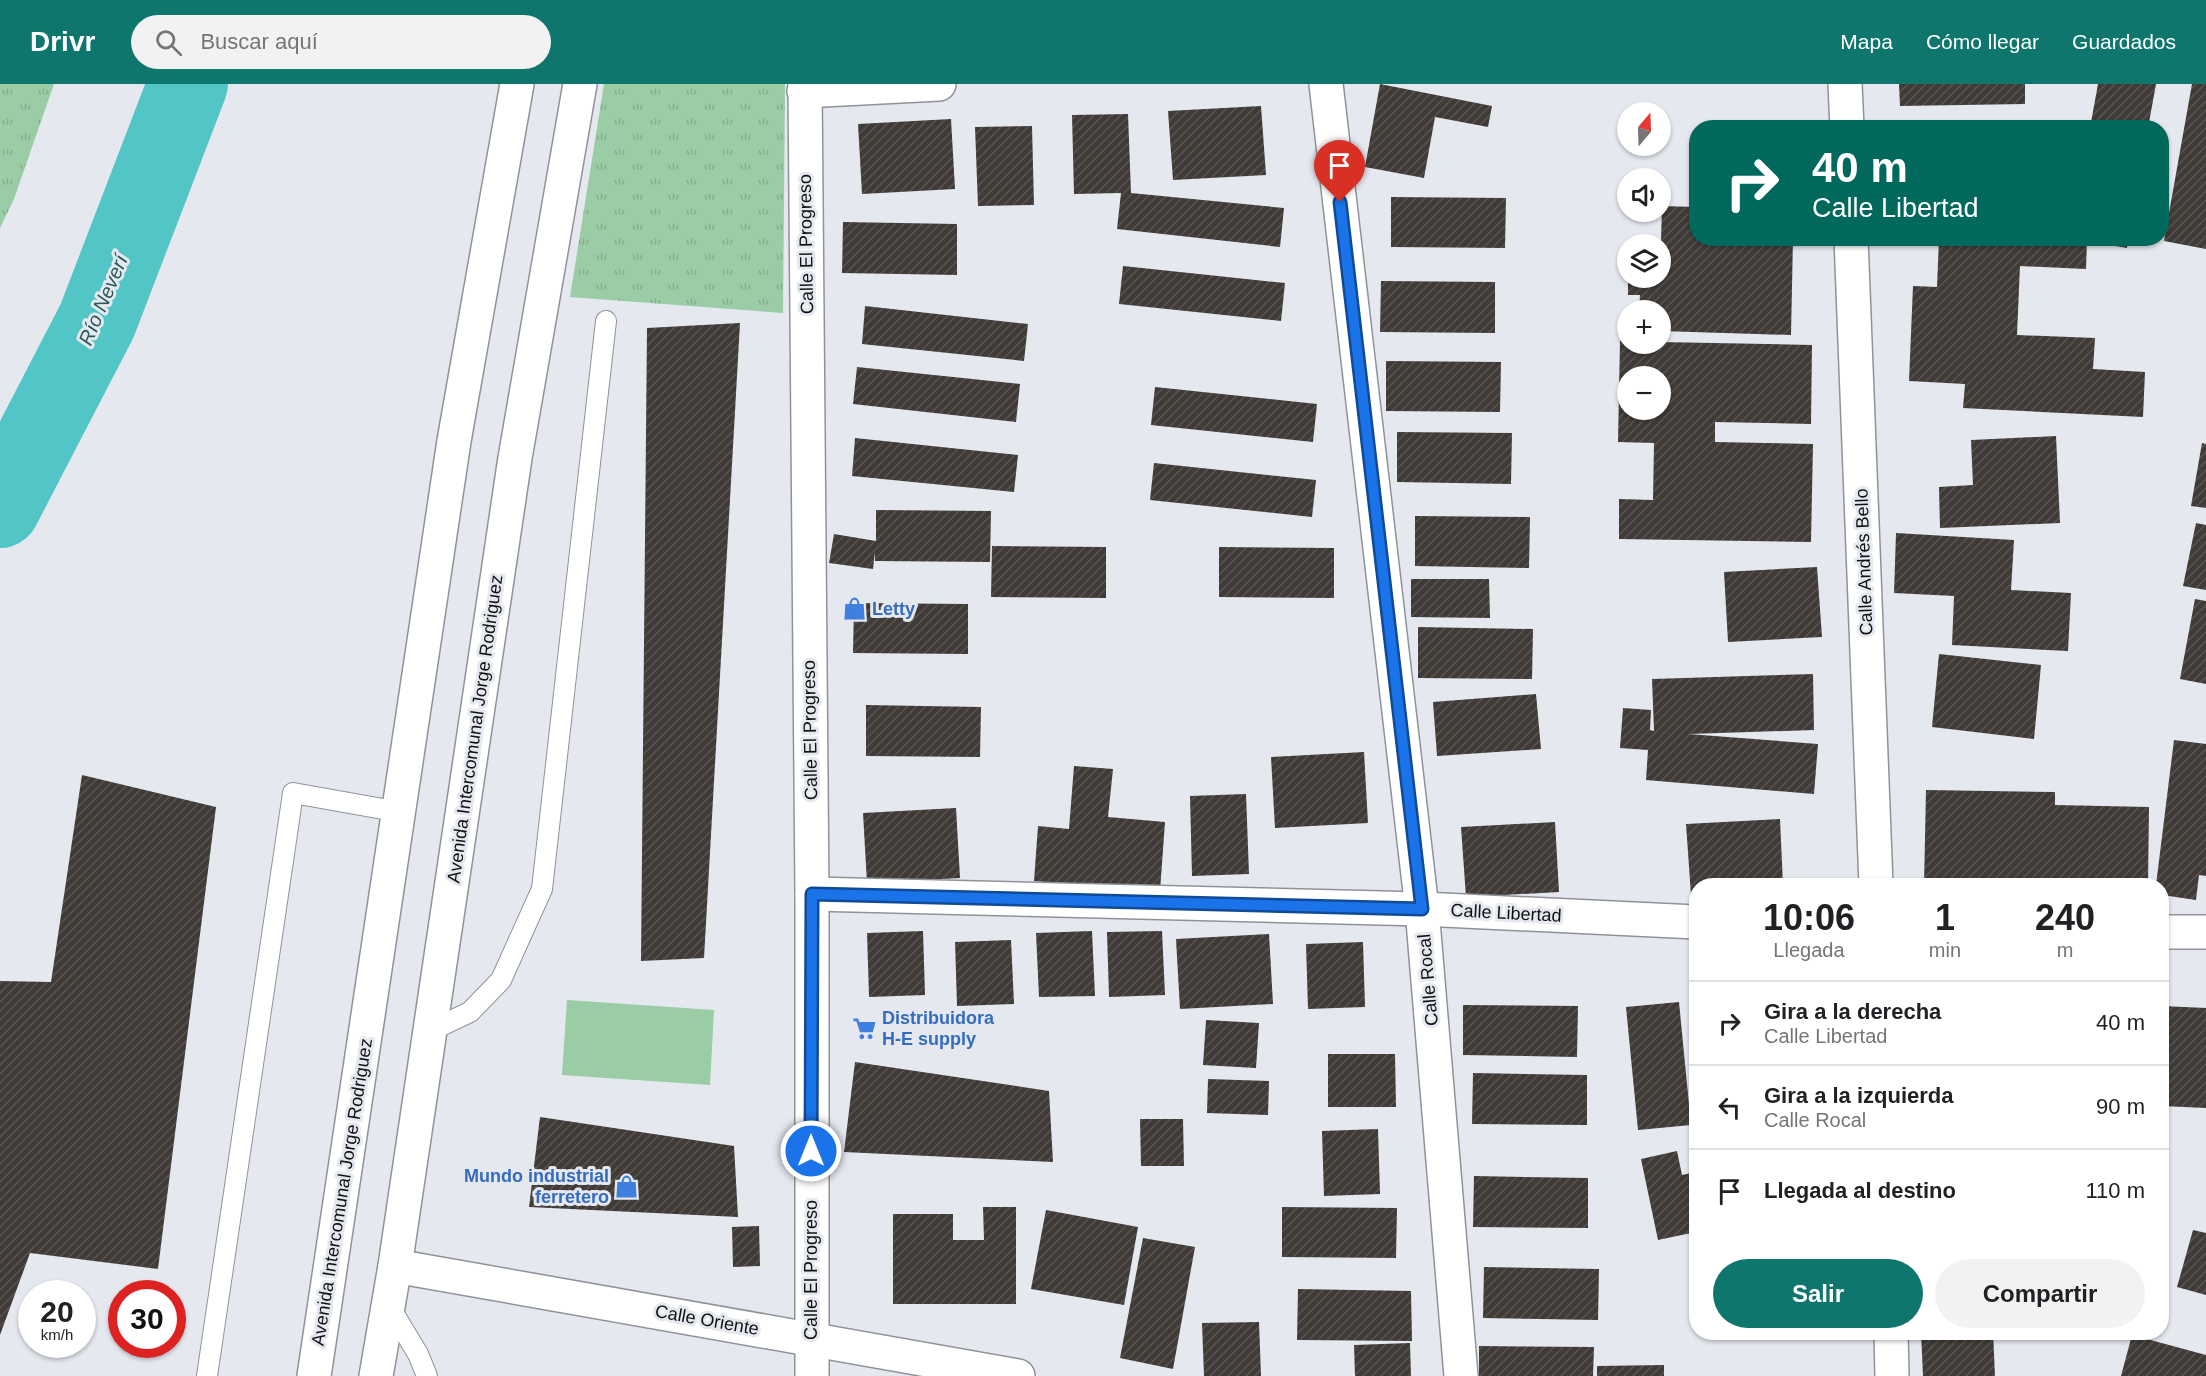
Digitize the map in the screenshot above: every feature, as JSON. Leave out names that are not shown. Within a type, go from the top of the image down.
[{"type":"street","name":"Avenida Intercomunal Jorge Rodriguez","points":[[314,1376],[454,441],[517,84]]},
{"type":"street","name":"Avenida Intercomunal Jorge Rodriguez","points":[[376,1376],[395,1266],[514,458],[580,84]]},
{"type":"street","points":[[805,88],[939,84]]},
{"type":"street","name":"Calle Rocal","points":[[1326,84],[1422,909],[1461,1376]]},
{"type":"street","points":[[1845,84],[1847,120]]},
{"type":"street","name":"Calle El Progreso","points":[[805,88],[812,894],[812,1376]]},
{"type":"street","name":"Calle Andrés Bello","points":[[1851,246],[1876,878]]},
{"type":"street","name":"Calle Libertad","points":[[812,894],[1422,909],[1689,922]]},
{"type":"street","points":[[2169,932],[2206,932]]},
{"type":"street","name":"Calle Oriente","points":[[395,1266],[1018,1376]]},
{"type":"street","points":[[1891,1340],[1892,1376]]},
{"type":"lane","points":[[430,1031],[470,1012],[501,980],[542,889],[606,321]]},
{"type":"lane","points":[[207,1376],[292,793],[400,812]]},
{"type":"lane","points":[[388,1306],[418,1354],[427,1376]]},
{"type":"green space","points":[[0,84],[54,84],[14,199],[0,228]]},
{"type":"green space","points":[[604,84],[785,84],[783,313],[570,297]]},
{"type":"green space","points":[[567,1000],[714,1010],[710,1085],[562,1075]]},
{"type":"building","points":[[1380,84],[1492,106],[1488,127],[1435,117],[1424,178],[1365,167]]},
{"type":"building","points":[[1899,84],[2025,84],[2025,104],[1900,106]]},
{"type":"building","points":[[2098,84],[2156,84],[2149,120],[2091,120]]},
{"type":"building","points":[[2192,84],[2206,84],[2206,249],[2169,242],[2169,213]]},
{"type":"building","points":[[1261,106],[1266,175],[1173,180],[1168,111]]},
{"type":"building","points":[[1128,114],[1131,193],[1284,208],[1280,247],[1117,229],[1121,193],[1074,194],[1072,115]]},
{"type":"building","points":[[951,119],[955,189],[862,194],[858,124]]},
{"type":"building","points":[[1032,126],[1034,205],[978,206],[975,127]]},
{"type":"building","points":[[1391,197],[1506,198],[1505,248],[1391,247]]},
{"type":"building","points":[[1671,206],[1689,207],[1689,246],[1793,246],[1791,335],[1671,331],[1671,300],[1640,300],[1640,295],[1628,295],[1628,288],[1671,288],[1671,234],[1661,234],[1662,222],[1671,222]]},
{"type":"building","points":[[843,222],[957,224],[957,275],[842,273]]},
{"type":"building","points":[[1939,246],[2087,246],[2086,269],[2020,266],[2017,335],[2095,338],[2093,369],[2145,372],[2143,417],[1963,408],[1965,384],[1909,381],[1913,286],[1937,287]]},
{"type":"building","points":[[1123,266],[1285,283],[1281,321],[1119,304]]},
{"type":"building","points":[[1381,281],[1495,282],[1495,333],[1380,332]]},
{"type":"building","points":[[865,306],[1028,324],[1024,361],[862,344]]},
{"type":"building","points":[[740,323],[704,958],[641,961],[647,328]]},
{"type":"building","points":[[1671,342],[1812,345],[1811,424],[1715,422],[1715,442],[1813,444],[1811,542],[1619,539],[1619,499],[1653,500],[1654,443],[1618,442],[1618,420],[1671,420],[1671,366],[1620,366],[1620,354],[1671,354]]},
{"type":"building","points":[[1386,361],[1501,362],[1500,412],[1386,411]]},
{"type":"building","points":[[857,367],[1020,384],[1016,422],[853,404]]},
{"type":"building","points":[[1155,387],[1317,404],[1313,442],[1151,425]]},
{"type":"building","points":[[1397,432],[1512,433],[1511,484],[1397,482]]},
{"type":"building","points":[[2056,436],[2060,523],[1940,528],[1939,487],[1973,485],[1971,440]]},
{"type":"building","points":[[855,438],[1018,455],[1014,492],[852,476]]},
{"type":"building","points":[[2202,443],[2206,444],[2206,508],[2191,506]]},
{"type":"building","points":[[1154,463],[1316,480],[1312,517],[1150,500]]},
{"type":"building","points":[[876,510],[991,511],[990,562],[875,561],[875,552],[873,569],[829,563],[834,534],[876,541]]},
{"type":"building","points":[[1415,516],[1530,517],[1529,568],[1415,566]]},
{"type":"building","points":[[2196,523],[2206,525],[2206,590],[2183,586]]},
{"type":"building","points":[[1896,533],[2014,540],[2011,590],[2071,593],[2068,651],[1952,645],[1954,596],[1894,593]]},
{"type":"building","points":[[992,546],[1106,547],[1106,598],[991,597]]},
{"type":"building","points":[[1219,547],[1334,548],[1334,598],[1219,597]]},
{"type":"building","points":[[1817,567],[1822,637],[1728,642],[1724,572]]},
{"type":"building","points":[[1411,579],[1489,579],[1490,618],[1411,617]]},
{"type":"building","points":[[2195,599],[2206,601],[2206,684],[2180,679]]},
{"type":"building","points":[[854,603],[968,604],[968,654],[853,653]]},
{"type":"building","points":[[1418,627],[1533,629],[1532,679],[1418,678]]},
{"type":"building","points":[[1939,654],[2041,665],[2034,739],[1932,727]]},
{"type":"building","points":[[1813,674],[1814,730],[1688,734],[1818,744],[1814,794],[1646,780],[1648,750],[1620,748],[1623,708],[1651,710],[1650,730],[1654,731],[1652,679]]},
{"type":"building","points":[[1536,694],[1541,749],[1437,756],[1433,702]]},
{"type":"building","points":[[866,705],[981,707],[980,757],[866,756]]},
{"type":"building","points":[[2174,740],[2206,744],[2206,876],[2199,875],[2196,900],[2169,896],[2169,878],[2157,878]]},
{"type":"building","points":[[1364,752],[1368,823],[1275,828],[1271,757]]},
{"type":"building","points":[[1074,766],[1113,769],[1108,817],[1165,822],[1160,891],[1034,881],[1038,826],[1069,829]]},
{"type":"building","points":[[82,775],[216,807],[158,1269],[30,1253],[20,1280],[18,1280],[18,1286],[0,1335],[0,981],[51,982]]},
{"type":"building","points":[[1926,790],[2055,792],[2055,805],[2149,807],[2148,878],[1924,878]]},
{"type":"building","points":[[1246,794],[1249,874],[1192,876],[1190,796]]},
{"type":"building","points":[[956,808],[960,878],[867,883],[863,813]]},
{"type":"building","points":[[1780,819],[1783,878],[1690,878],[1686,824]]},
{"type":"building","points":[[1555,822],[1559,892],[1466,897],[1461,827]]},
{"type":"building","points":[[923,931],[925,995],[869,997],[867,933]]},
{"type":"building","points":[[1092,931],[1095,996],[1039,997],[1036,933]]},
{"type":"building","points":[[1162,931],[1165,995],[1109,997],[1107,932]]},
{"type":"building","points":[[1269,934],[1273,1004],[1180,1009],[1176,939]]},
{"type":"building","points":[[1011,940],[1014,1004],[957,1006],[955,942]]},
{"type":"building","points":[[1363,942],[1365,1007],[1308,1009],[1306,944]]},
{"type":"building","points":[[1679,1002],[1689,1125],[1638,1130],[1626,1007]]},
{"type":"building","points":[[1463,1005],[1578,1006],[1577,1057],[1463,1055]]},
{"type":"building","points":[[2169,1006],[2206,1008],[2206,1108],[2169,1106]]},
{"type":"building","points":[[1206,1020],[1259,1023],[1256,1068],[1203,1065]]},
{"type":"building","points":[[1328,1054],[1395,1054],[1396,1107],[1328,1107]]},
{"type":"building","points":[[855,1062],[1049,1091],[1053,1162],[844,1152]]},
{"type":"building","points":[[1473,1073],[1587,1075],[1587,1125],[1472,1124]]},
{"type":"building","points":[[1208,1079],[1269,1081],[1268,1115],[1207,1113]]},
{"type":"building","points":[[540,1117],[734,1146],[738,1217],[529,1207]]},
{"type":"building","points":[[1140,1119],[1183,1119],[1184,1166],[1141,1166]]},
{"type":"building","points":[[1378,1129],[1380,1194],[1324,1196],[1322,1131]]},
{"type":"building","points":[[1677,1151],[1682,1175],[1689,1174],[1689,1233],[1658,1240],[1641,1159]]},
{"type":"building","points":[[1474,1176],[1588,1178],[1588,1228],[1473,1227]]},
{"type":"building","points":[[983,1207],[1016,1207],[1016,1304],[893,1304],[893,1214],[953,1214],[953,1240],[984,1240]]},
{"type":"building","points":[[1282,1207],[1397,1208],[1396,1258],[1282,1257]]},
{"type":"building","points":[[1046,1210],[1138,1227],[1124,1305],[1031,1289]]},
{"type":"building","points":[[759,1226],[760,1266],[733,1267],[732,1227]]},
{"type":"building","points":[[2193,1230],[2206,1233],[2206,1295],[2177,1287]]},
{"type":"building","points":[[1143,1238],[1195,1247],[1173,1369],[1120,1358]]},
{"type":"building","points":[[1484,1267],[1599,1269],[1598,1320],[1483,1318]]},
{"type":"building","points":[[1298,1289],[1411,1291],[1412,1341],[1297,1340]]},
{"type":"building","points":[[1259,1322],[1261,1376],[1204,1376],[1202,1323]]},
{"type":"building","points":[[1921,1340],[1993,1340],[1995,1376],[1923,1376]]},
{"type":"building","points":[[2131,1340],[2150,1340],[2206,1355],[2206,1376],[2121,1376]]},
{"type":"building","points":[[1410,1343],[1411,1376],[1355,1376],[1354,1345]]},
{"type":"building","points":[[1479,1346],[1594,1347],[1593,1376],[1479,1376]]},
{"type":"building","points":[[1664,1365],[1664,1376],[1597,1376],[1597,1366]]},
{"type":"waterway","name":"Río Neverí","points":[[0,508],[97,321],[188,84]]},
{"type":"place","name":"Letty","points":[[854,609]]},
{"type":"place","name":"Distribuidora H-E supply","points":[[864,1028]]},
{"type":"place","name":"Mundo industrial ferretero","points":[[627,1186]]},
{"type":"route","points":[[811,1151],[812,894],[1422,909],[1340,202]]}]
